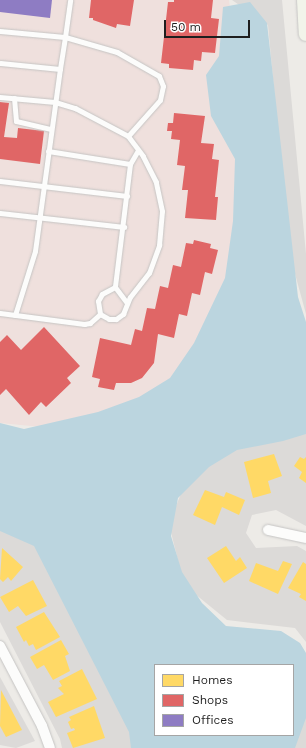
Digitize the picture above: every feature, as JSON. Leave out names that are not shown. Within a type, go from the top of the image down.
[{"type":"main road","points":[[304,0],[306,34]]},
{"type":"street","points":[[268,530],[306,538]]},
{"type":"street","points":[[0,646],[42,726],[50,748]]},
{"type":"lane","points":[[14,315],[35,251],[70,0]]},
{"type":"lane","points":[[0,31],[65,37],[117,52],[159,76],[163,86],[160,100],[128,136]]},
{"type":"lane","points":[[0,63],[60,69]]},
{"type":"lane","points":[[0,97],[55,102],[75,108],[128,136],[138,150],[156,182],[162,211],[159,244],[149,273],[127,303],[123,314],[116,319],[109,319],[100,314]]},
{"type":"lane","points":[[14,98],[16,121],[51,129]]},
{"type":"lane","points":[[127,303],[115,287],[124,227],[130,164],[138,150]]},
{"type":"lane","points":[[48,151],[130,164]]},
{"type":"lane","points":[[0,181],[127,196]]},
{"type":"lane","points":[[0,213],[124,227]]},
{"type":"lane","points":[[100,314],[98,301],[102,294],[115,287]]},
{"type":"lane","points":[[0,313],[84,324],[90,323],[100,314]]},
{"type":"shaded area","points":[[0,0],[229,0],[255,241],[172,385],[83,431],[0,423]]},
{"type":"shaded area","points":[[232,0],[282,0],[306,254],[306,314],[289,252],[268,25]]},
{"type":"shaded area","points":[[306,423],[306,526],[276,510],[252,515],[246,533],[256,548],[297,546],[306,551],[306,642],[295,628],[227,620],[184,585],[169,524],[189,473],[234,441]]},
{"type":"shaded area","points":[[0,515],[39,533],[140,748],[62,748],[60,739],[0,622]]},
{"type":"shaded area","points":[[0,677],[35,741],[16,748],[0,745]]},
{"type":"shaded area","points":[[306,716],[306,748],[290,748]]},
{"type":"water","points":[[250,2],[267,23],[298,297],[306,322],[306,434],[283,441],[237,450],[209,467],[178,498],[171,536],[182,572],[202,603],[226,626],[281,631],[300,643],[306,653],[306,718],[295,748],[131,748],[129,732],[34,546],[0,531],[0,423],[24,429],[98,412],[139,397],[170,378],[194,343],[225,278],[233,221],[235,159],[211,116],[206,75],[219,56],[223,7]]},
{"type":"building: Homes","points":[[274,454],[282,476],[268,481],[271,493],[253,498],[244,462]]},
{"type":"building: Homes","points":[[300,457],[304,459],[306,457],[306,483],[299,478],[302,472],[294,466]]},
{"type":"building: Homes","points":[[205,490],[224,497],[226,492],[245,500],[239,515],[222,507],[215,525],[193,515]]},
{"type":"building: Homes","points":[[226,546],[236,561],[240,557],[247,568],[224,583],[207,558]]},
{"type":"building: Homes","points":[[2,548],[23,567],[11,581],[8,577],[3,582],[0,579]]},
{"type":"building: Homes","points":[[283,561],[292,564],[278,594],[249,581],[256,563],[278,571]]},
{"type":"building: Homes","points":[[303,562],[306,564],[306,601],[299,597],[301,594],[288,588]]},
{"type":"building: Homes","points":[[33,580],[47,606],[26,616],[18,606],[9,612],[0,597]]},
{"type":"building: Homes","points":[[44,612],[60,637],[36,650],[33,644],[29,646],[26,640],[24,642],[16,627]]},
{"type":"building: Homes","points":[[61,640],[69,654],[65,656],[70,671],[53,680],[44,665],[37,669],[30,657]]},
{"type":"building: Homes","points":[[82,669],[97,699],[56,717],[48,702],[64,694],[58,688],[62,686],[59,681]]},
{"type":"building: Homes","points":[[1,690],[22,730],[6,737],[0,726]]},
{"type":"building: Homes","points":[[94,706],[105,738],[73,748],[67,733],[75,730],[74,728],[71,729],[68,722],[71,720],[69,717]]},
{"type":"building: Shops","points":[[91,0],[134,0],[130,26],[117,24],[116,28],[93,20],[93,18],[89,18]]},
{"type":"building: Shops","points":[[174,0],[213,0],[211,18],[219,19],[215,53],[202,52],[201,61],[194,60],[193,70],[169,68],[169,64],[161,63],[168,2],[174,2]]},
{"type":"building: Shops","points":[[0,102],[9,103],[4,137],[17,138],[18,128],[44,131],[40,164],[0,159]]},
{"type":"building: Shops","points":[[174,113],[205,116],[201,143],[214,144],[212,159],[219,160],[215,197],[218,197],[216,220],[185,218],[188,190],[182,190],[185,166],[177,165],[180,140],[171,139],[172,131],[167,131],[168,123],[173,123]]},
{"type":"building: Shops","points":[[194,240],[211,244],[210,248],[218,250],[212,274],[205,272],[200,295],[192,293],[187,316],[179,314],[174,338],[158,334],[154,363],[142,378],[131,383],[116,383],[114,390],[98,387],[100,379],[92,377],[100,338],[131,345],[135,329],[142,331],[147,308],[155,309],[160,286],[168,288],[173,265],[181,267],[186,243],[193,244]]},
{"type":"building: Shops","points":[[44,327],[80,366],[67,378],[71,383],[46,407],[41,402],[29,415],[6,389],[0,395],[0,342],[7,335],[21,350]]},
{"type":"building: Offices","points":[[0,0],[52,0],[50,18],[0,12]]}]
